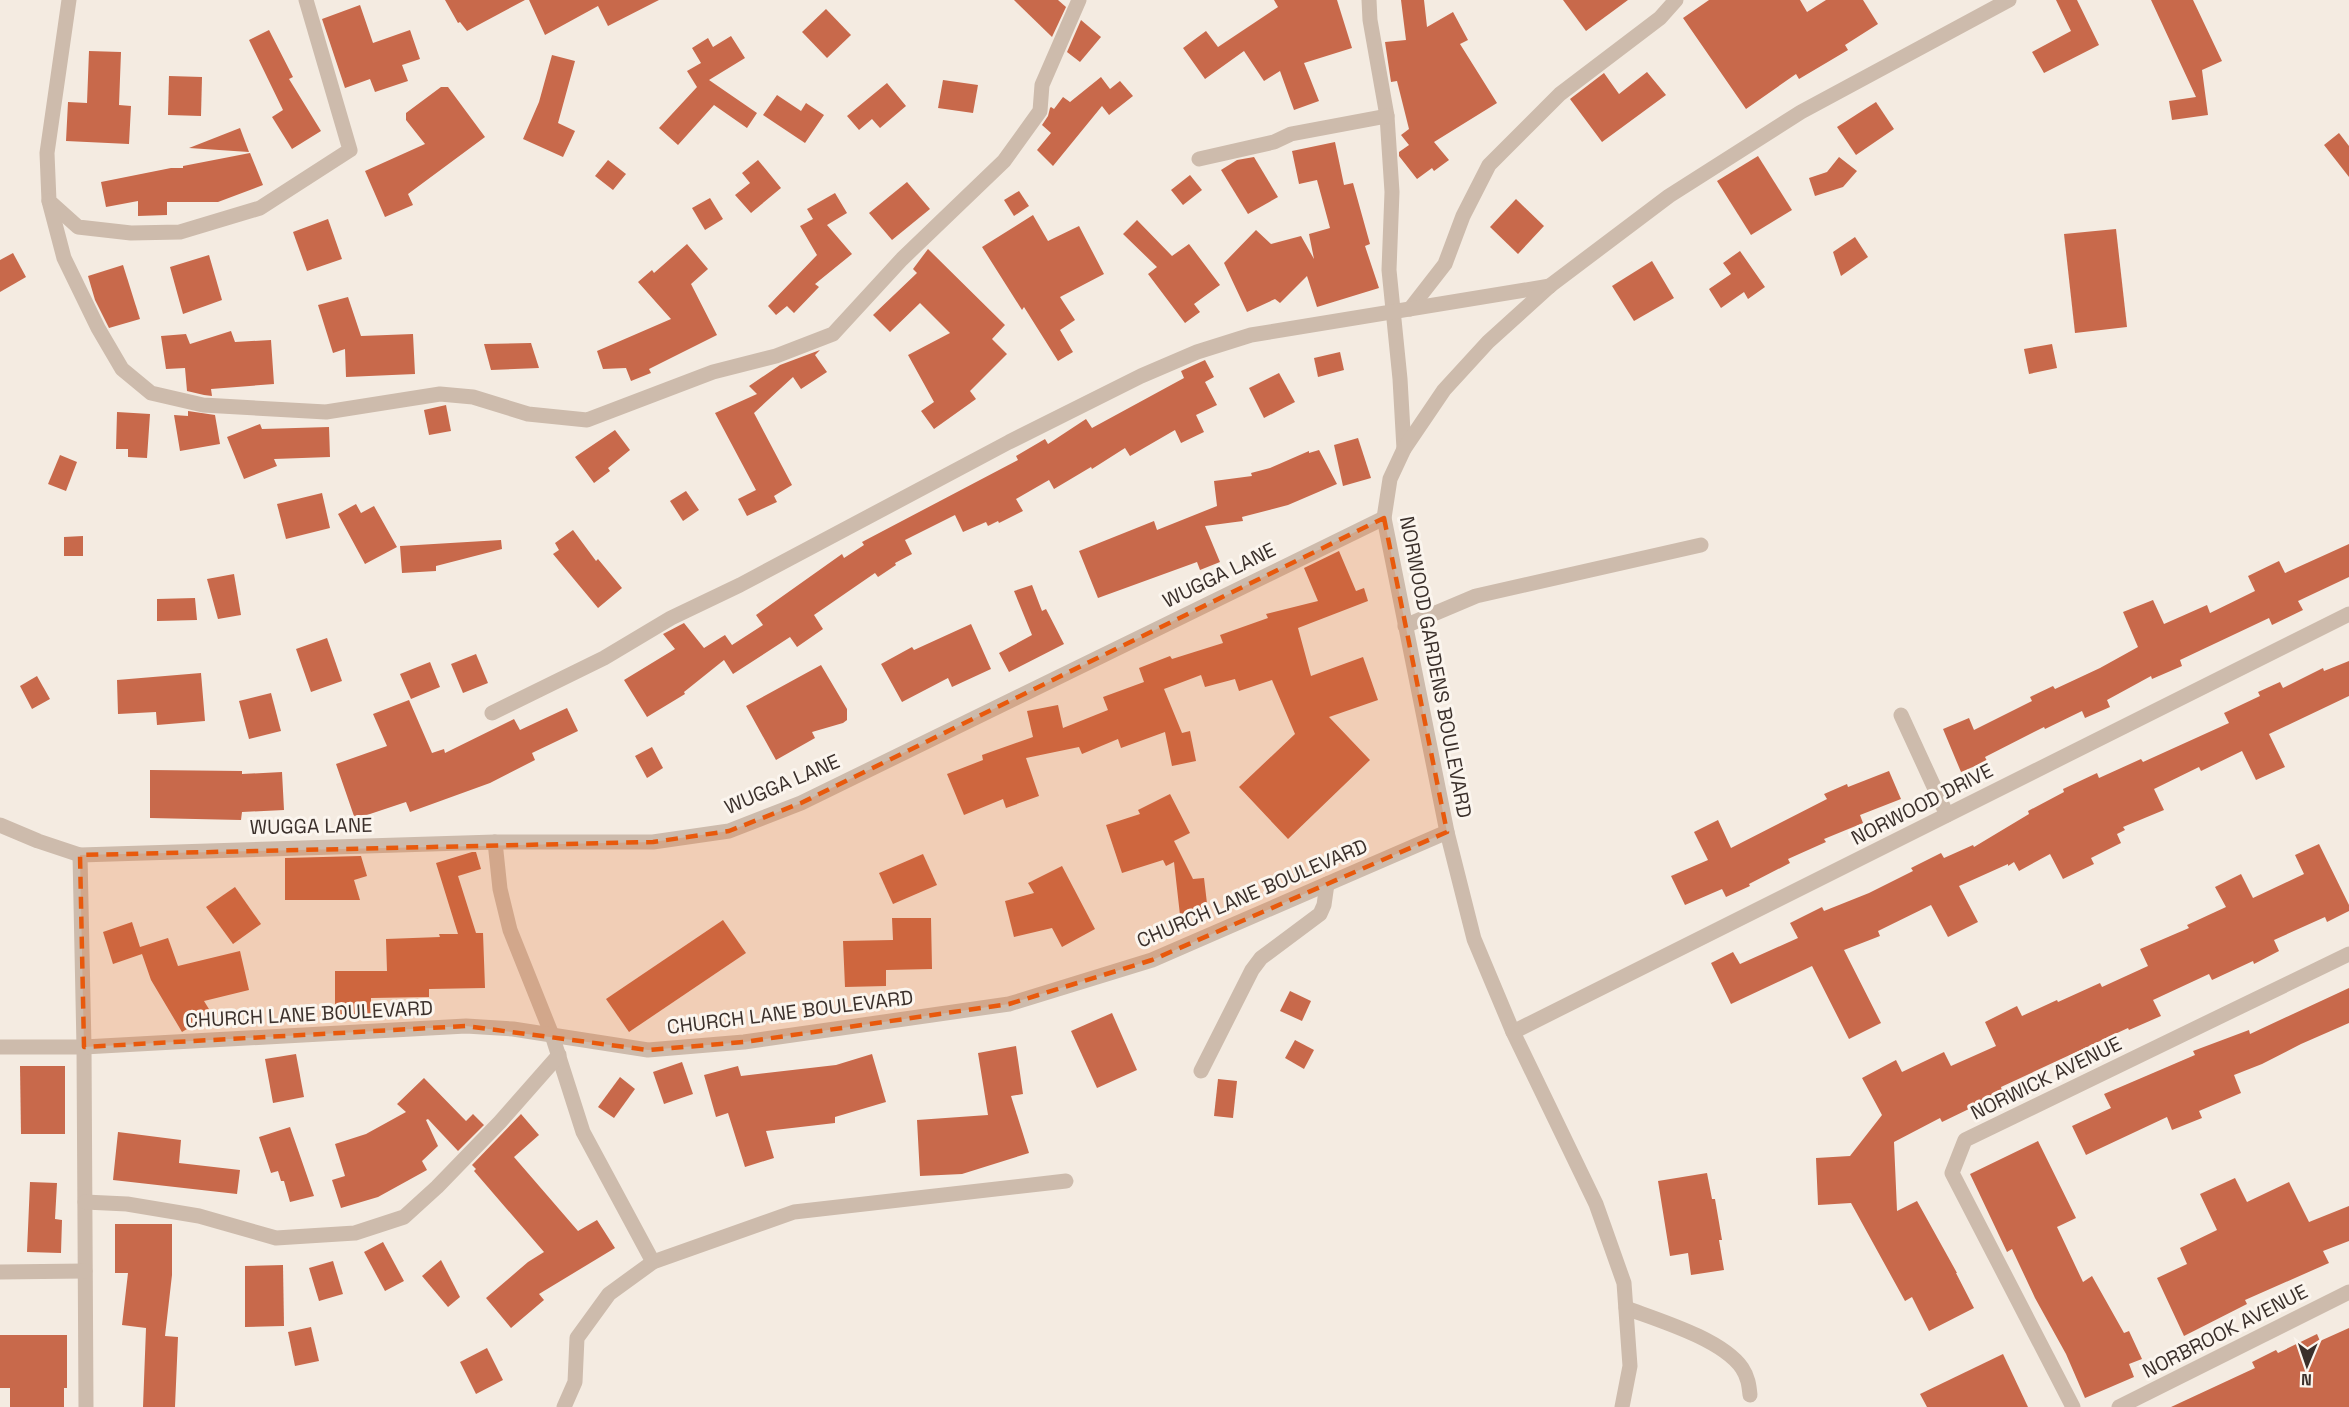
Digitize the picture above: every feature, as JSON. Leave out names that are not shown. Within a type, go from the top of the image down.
[{"type":"street","points":[[69,0],[47,153],[50,201],[64,258],[98,328],[122,369],[151,393],[203,405],[326,412],[440,394],[473,397],[528,414],[587,420],[713,372],[776,356],[833,334],[902,259],[1004,161],[1040,111],[1042,86],[1079,0]]},
{"type":"street","points":[[50,201],[78,227],[131,233],[180,232],[260,208],[350,150],[306,0]]},
{"type":"street","points":[[1369,0],[1370,21],[1387,116],[1392,192],[1389,270],[1404,449]]},
{"type":"street","points":[[1410,309],[1445,264],[1463,216],[1489,165],[1560,94],[1660,18],[1676,0]]},
{"type":"street","name":"NORWOOD GARDENS BOULEVARD","points":[[1622,1407],[1630,1366],[1624,1283],[1596,1204],[1513,1032],[1474,939],[1447,832],[1384,518],[1390,479],[1404,449],[1444,390],[1488,342],[1551,285],[1669,196],[1801,112],[2008,0]]},
{"type":"street","points":[[1199,159],[1274,142],[1291,134],[1387,116]]},
{"type":"street","points":[[492,713],[604,658],[671,618],[740,585],[1009,441],[1168,363],[1251,335],[1551,285]]},
{"type":"street","name":"WUGGA LANE","points":[[0,825],[80,855],[495,842],[653,842],[729,831],[801,803],[1384,518]]},
{"type":"street","points":[[1405,626],[1476,596],[1701,545]]},
{"type":"street","name":"NORWOOD DRIVE","points":[[1513,1032],[2349,614]]},
{"type":"street","points":[[1901,716],[1947,815]]},
{"type":"street","name":"CHURCH LANE BOULEVARD","points":[[0,1047],[84,1047],[466,1026],[513,1029],[648,1050],[744,1042],[1009,1004],[1152,960],[1447,832]]},
{"type":"street","points":[[495,842],[500,889],[510,930],[552,1035],[583,1132],[652,1262]]},
{"type":"street","points":[[80,855],[84,1047],[86,1407]]},
{"type":"street","points":[[1201,1071],[1252,970],[1261,958],[1320,914],[1324,905],[1327,884]]},
{"type":"street","name":"NORWICK AVENUE","points":[[2073,1407],[1952,1173],[1965,1140],[2349,954]]},
{"type":"street","points":[[85,1202],[127,1204],[199,1216],[276,1238],[355,1233],[375,1227],[404,1218],[500,1122],[559,1055]]},
{"type":"street","points":[[564,1407],[575,1382],[577,1338],[609,1294],[652,1262],[794,1212],[1066,1181]]},
{"type":"street","points":[[0,1272],[85,1271]]},
{"type":"street","name":"NORBROOK AVENUE","points":[[2119,1407],[2349,1292]]},
{"type":"street","points":[[1626,1308],[1694,1334],[1722,1351],[1740,1366],[1748,1379],[1750,1395]]},
{"type":"highlighted area","points":[[1384,518],[1447,832],[1152,960],[1009,1004],[744,1042],[648,1050],[466,1026],[84,1047],[80,855],[653,842],[729,831],[801,803]]},
{"type":"building","points":[[445,0],[525,0],[467,31],[460,22],[458,23]]},
{"type":"building","points":[[529,0],[659,0],[608,26],[598,6],[545,35]]},
{"type":"building","points":[[1014,0],[1058,0],[1066,7],[1052,37]]},
{"type":"building","points":[[1274,0],[1337,0],[1352,48],[1304,63],[1319,101],[1294,110],[1280,71],[1264,81],[1244,51],[1205,79],[1183,48],[1206,31],[1218,47],[1278,7]]},
{"type":"building","points":[[1401,0],[1424,0],[1427,27],[1453,12],[1468,40],[1460,44],[1497,103],[1434,142],[1449,160],[1434,171],[1432,168],[1417,179],[1399,156],[1399,152],[1409,145],[1401,135],[1409,129],[1397,81],[1391,82],[1385,42],[1406,40]]},
{"type":"building","points":[[1563,0],[1628,0],[1586,31]]},
{"type":"building","points":[[1709,0],[1800,0],[1807,12],[1826,0],[1863,0],[1878,24],[1845,45],[1848,50],[1799,79],[1796,74],[1746,109],[1683,18]]},
{"type":"building","points":[[2056,0],[2077,0],[2099,45],[2044,73],[2032,52],[2071,31]]},
{"type":"building","points":[[2151,0],[2193,0],[2222,61],[2202,70],[2208,115],[2172,120],[2169,101],[2196,97]]},
{"type":"building","points":[[360,5],[373,43],[410,30],[420,59],[402,65],[408,81],[375,92],[370,79],[345,88],[322,19]]},
{"type":"building","points":[[826,9],[851,35],[827,58],[802,32]]},
{"type":"building","points":[[1081,20],[1101,37],[1080,62],[1067,52]]},
{"type":"building","points":[[269,30],[293,77],[289,79],[321,131],[292,149],[272,117],[283,110],[249,40]]},
{"type":"building","points":[[731,36],[745,58],[709,80],[757,113],[747,128],[714,105],[678,145],[659,128],[697,87],[687,71],[701,63],[692,48],[708,38],[713,47]]},
{"type":"building","points":[[89,51],[121,52],[119,105],[131,106],[129,144],[66,141],[68,102],[87,103]]},
{"type":"building","points":[[552,55],[575,61],[558,123],[575,131],[563,157],[523,139],[539,102]]},
{"type":"building","points":[[1647,72],[1666,95],[1602,142],[1570,99],[1604,73],[1619,94]]},
{"type":"building","points":[[169,76],[202,77],[201,116],[168,115]]},
{"type":"building","points":[[1101,77],[1110,89],[1120,81],[1133,96],[1109,115],[1102,106],[1053,166],[1037,150],[1051,133],[1042,125],[1050,108],[1054,109],[1063,97],[1070,102]]},
{"type":"building","points":[[943,80],[978,85],[973,113],[938,108]]},
{"type":"building","points":[[887,83],[906,106],[880,128],[872,119],[859,130],[847,116]]},
{"type":"building","points":[[441,87],[448,87],[485,137],[408,194],[413,205],[385,217],[365,171],[425,144],[406,120],[406,113]]},
{"type":"building","points":[[777,95],[801,111],[806,103],[824,115],[805,143],[763,115]]},
{"type":"building","points":[[1876,102],[1894,129],[1856,155],[1837,127]]},
{"type":"building","points":[[240,128],[249,152],[189,148]]},
{"type":"building","points":[[2339,133],[2349,146],[2349,177],[2324,145]]},
{"type":"building","points":[[1335,142],[1344,185],[1353,183],[1370,244],[1365,246],[1379,288],[1317,307],[1307,276],[1280,303],[1275,299],[1247,312],[1224,263],[1256,230],[1271,244],[1301,236],[1314,259],[1309,234],[1330,228],[1317,180],[1299,184],[1292,151]]},
{"type":"building","points":[[250,153],[263,185],[218,202],[167,202],[167,215],[138,216],[138,201],[106,207],[101,182],[171,168],[183,168],[183,166]]},
{"type":"building","points":[[1758,156],[1792,210],[1751,235],[1717,181]]},
{"type":"building","points":[[1254,157],[1278,197],[1248,214],[1221,170],[1237,160]]},
{"type":"building","points":[[1839,157],[1857,171],[1843,187],[1815,196],[1809,178],[1827,172]]},
{"type":"building","points":[[608,160],[626,174],[613,190],[595,176]]},
{"type":"building","points":[[758,160],[781,188],[751,213],[735,195],[750,183],[742,173]]},
{"type":"building","points":[[1190,175],[1202,190],[1183,205],[1171,190]]},
{"type":"building","points":[[907,182],[930,209],[892,240],[869,213]]},
{"type":"building","points":[[1019,191],[1029,206],[1014,216],[1004,200]]},
{"type":"building","points":[[835,193],[847,213],[827,225],[852,254],[815,284],[819,287],[794,313],[787,306],[776,315],[768,306],[817,255],[800,226],[813,219],[807,209]]},
{"type":"building","points":[[710,198],[723,219],[705,230],[692,208]]},
{"type":"building","points":[[1516,199],[1544,226],[1518,254],[1490,227]]},
{"type":"building","points":[[1033,215],[1048,241],[1079,226],[1104,274],[1060,297],[1075,320],[1060,330],[1073,352],[1058,361],[982,247]]},
{"type":"building","points":[[328,219],[342,259],[307,271],[293,232]]},
{"type":"building","points":[[1137,220],[1172,256],[1189,244],[1220,285],[1194,304],[1200,312],[1185,323],[1148,274],[1157,267],[1123,234]]},
{"type":"building","points":[[2116,229],[2127,327],[2075,333],[2064,234]]},
{"type":"building","points":[[1855,237],[1868,257],[1841,276],[1833,252]]},
{"type":"building","points":[[687,244],[708,269],[691,284],[717,335],[649,369],[651,373],[631,381],[626,368],[603,369],[597,351],[671,319],[638,282],[652,270],[654,273]]},
{"type":"building","points":[[928,249],[1005,325],[992,339],[1007,354],[970,391],[976,399],[934,429],[921,411],[934,402],[908,355],[950,333],[920,303],[890,332],[873,315],[917,273],[913,269]]},
{"type":"building","points":[[1740,251],[1765,287],[1748,299],[1744,292],[1721,308],[1709,289],[1731,274],[1723,263]]},
{"type":"building","points":[[13,253],[26,277],[0,292],[0,260]]},
{"type":"building","points":[[209,255],[222,300],[183,314],[170,267]]},
{"type":"building","points":[[1652,261],[1674,298],[1634,321],[1612,286]]},
{"type":"building","points":[[123,265],[140,319],[109,328],[95,300],[88,276]]},
{"type":"building","points":[[348,297],[361,336],[413,334],[415,374],[346,377],[345,349],[333,353],[318,305]]},
{"type":"building","points":[[231,331],[235,342],[271,340],[274,384],[211,389],[212,396],[204,395],[187,391],[185,368],[166,369],[161,336],[186,334],[190,344]]},
{"type":"building","points":[[531,343],[539,368],[491,370],[484,344]]},
{"type":"building","points":[[2052,344],[2057,368],[2029,374],[2024,349]]},
{"type":"building","points":[[820,350],[815,355],[827,372],[801,389],[793,377],[754,413],[792,485],[774,496],[777,502],[747,516],[738,499],[756,490],[715,413],[757,394],[749,386],[780,365]]},
{"type":"building","points":[[1340,352],[1344,370],[1318,377],[1314,358]]},
{"type":"building","points":[[1205,360],[1214,377],[1205,382],[1217,405],[1196,415],[1204,432],[1181,443],[1175,430],[1130,456],[1125,448],[1054,489],[1049,480],[1016,499],[1023,511],[999,523],[998,521],[988,526],[986,522],[963,532],[955,515],[905,540],[912,554],[895,563],[896,565],[878,577],[875,573],[814,615],[823,629],[797,647],[790,637],[733,674],[724,660],[684,692],[685,694],[647,717],[624,680],[675,649],[663,634],[684,623],[704,648],[725,635],[732,645],[763,625],[756,615],[842,554],[844,558],[864,545],[862,542],[1018,460],[1016,456],[1045,439],[1048,444],[1086,419],[1092,428],[1184,378],[1181,371]]},
{"type":"building","points":[[1279,373],[1295,402],[1264,418],[1249,388]]},
{"type":"building","points":[[446,405],[451,431],[429,435],[424,410]]},
{"type":"building","points":[[188,411],[215,415],[220,444],[180,451],[174,415],[188,416]]},
{"type":"building","points":[[117,412],[150,414],[147,458],[128,457],[128,449],[116,449]]},
{"type":"building","points":[[260,424],[262,429],[329,427],[330,457],[274,459],[277,466],[244,479],[227,437]]},
{"type":"building","points":[[615,430],[630,450],[608,468],[610,471],[594,483],[575,457]]},
{"type":"building","points":[[1358,438],[1371,478],[1343,486],[1334,445]]},
{"type":"building","points":[[1319,450],[1337,484],[1288,505],[1242,517],[1243,521],[1205,526],[1220,562],[1200,570],[1197,562],[1098,598],[1079,551],[1154,521],[1157,530],[1217,506],[1214,481],[1252,476],[1251,473],[1270,468],[1309,451],[1309,453]]},
{"type":"building","points":[[60,455],[77,462],[66,491],[48,484]]},
{"type":"building","points":[[686,491],[699,510],[683,521],[670,501]]},
{"type":"building","points":[[322,493],[330,528],[286,539],[277,504]]},
{"type":"building","points":[[356,504],[361,513],[374,506],[397,547],[365,564],[338,514]]},
{"type":"building","points":[[573,530],[596,561],[598,559],[622,588],[598,608],[553,554],[559,550],[555,543]]},
{"type":"building","points":[[83,536],[83,556],[64,556],[64,537]]},
{"type":"building","points":[[501,540],[502,549],[436,566],[436,571],[402,573],[400,546]]},
{"type":"building","points":[[2349,544],[2349,577],[2298,601],[2303,610],[2272,625],[2269,618],[2180,660],[2182,666],[2152,679],[2151,676],[2107,700],[2110,707],[2085,718],[2082,711],[2045,729],[2044,727],[1985,757],[1987,761],[1961,772],[1943,729],[1969,718],[1974,730],[2032,701],[2030,697],[2053,686],[2055,689],[2138,647],[2123,612],[2153,600],[2164,624],[2207,605],[2210,613],[2255,591],[2248,576],[2279,561],[2285,573]]},
{"type":"building","points":[[1339,551],[1356,591],[1364,588],[1368,601],[1298,628],[1311,676],[1363,657],[1378,700],[1329,717],[1370,760],[1288,839],[1239,787],[1295,734],[1272,680],[1239,691],[1235,679],[1205,687],[1201,675],[1164,689],[1182,733],[1190,731],[1196,761],[1172,766],[1165,732],[1121,748],[1118,739],[1082,754],[1079,747],[1026,758],[1039,796],[1006,808],[1003,799],[964,815],[947,774],[983,760],[982,755],[1033,737],[1027,711],[1058,705],[1063,728],[1108,710],[1103,697],[1144,682],[1139,668],[1170,656],[1172,659],[1223,643],[1220,635],[1268,618],[1266,614],[1318,601],[1304,568]]},
{"type":"building","points":[[234,574],[241,615],[218,619],[207,579]]},
{"type":"building","points":[[1032,585],[1042,611],[1046,609],[1064,644],[1009,672],[999,653],[1032,635],[1014,591]]},
{"type":"building","points":[[195,598],[197,620],[157,621],[157,599]]},
{"type":"building","points":[[971,624],[991,669],[952,687],[948,678],[902,702],[881,664],[912,647],[914,650]]},
{"type":"building","points":[[327,638],[342,681],[311,692],[296,649]]},
{"type":"building","points":[[476,654],[488,683],[463,693],[451,664]]},
{"type":"building","points":[[2349,661],[2349,696],[2269,734],[2285,767],[2256,780],[2242,751],[2201,771],[2199,767],[2154,789],[2164,810],[2123,827],[2125,830],[2117,834],[2121,843],[2091,858],[2094,864],[2063,879],[2050,854],[2019,871],[2014,862],[2008,866],[2008,864],[1959,886],[1978,922],[1948,937],[1931,905],[1878,931],[1880,936],[1844,950],[1881,1023],[1849,1039],[1812,966],[1731,1004],[1711,963],[1733,952],[1740,964],[1798,938],[1790,923],[1822,907],[1824,911],[1869,893],[1913,871],[1911,868],[1941,853],[1944,858],[1973,845],[1974,847],[2029,814],[2028,811],[2064,792],[2063,789],[2097,773],[2099,778],[2141,759],[2143,762],[2229,723],[2224,713],[2260,696],[2258,692],[2280,682],[2283,688],[2323,668],[2324,671]]},
{"type":"building","points":[[430,662],[440,687],[411,699],[400,674]]},
{"type":"building","points":[[821,665],[847,709],[847,720],[812,732],[815,738],[776,760],[746,706]]},
{"type":"building","points":[[201,673],[205,721],[157,725],[156,712],[118,714],[117,680]]},
{"type":"building","points":[[37,676],[50,699],[32,709],[20,686]]},
{"type":"building","points":[[271,693],[281,731],[249,739],[239,701]]},
{"type":"building","points":[[409,700],[432,753],[444,749],[445,753],[514,719],[520,730],[567,708],[578,731],[532,753],[535,760],[490,783],[410,812],[406,802],[355,819],[336,764],[387,746],[373,714]]},
{"type":"building","points":[[652,747],[663,768],[647,778],[635,756]]},
{"type":"building","points":[[150,770],[242,771],[242,774],[282,772],[284,810],[242,812],[241,820],[150,818]]},
{"type":"building","points":[[1889,771],[1901,799],[1860,815],[1863,823],[1824,839],[1826,842],[1788,859],[1790,863],[1749,884],[1750,886],[1726,897],[1722,889],[1685,905],[1671,876],[1708,860],[1694,832],[1718,820],[1731,848],[1827,799],[1824,794]]},
{"type":"building","points":[[1170,794],[1190,833],[1174,841],[1193,879],[1204,878],[1208,912],[1180,915],[1174,862],[1166,866],[1163,860],[1122,873],[1106,825],[1140,814],[1138,810]]},
{"type":"building","points":[[2319,844],[2349,905],[2349,911],[2327,922],[2325,917],[2274,940],[2279,951],[2254,964],[2253,961],[2212,980],[2209,974],[2153,1000],[2161,1016],[2129,1030],[2128,1028],[2001,1087],[2002,1091],[1970,1106],[1971,1108],[1942,1122],[1940,1118],[1894,1142],[1897,1211],[1917,1201],[1974,1308],[1929,1331],[1912,1297],[1905,1301],[1851,1203],[1818,1205],[1816,1158],[1850,1156],[1882,1115],[1862,1078],[1896,1060],[1902,1072],[1944,1052],[1951,1066],[1996,1046],[1985,1022],[2017,1006],[2022,1016],[2100,983],[2102,987],[2148,966],[2140,949],[2189,928],[2187,925],[2226,907],[2215,887],[2241,874],[2253,898],[2304,874],[2295,855]]},
{"type":"building","points":[[476,852],[481,869],[458,876],[476,933],[483,933],[485,988],[429,989],[429,997],[371,998],[371,1014],[335,1014],[335,971],[387,971],[386,939],[458,934],[436,863]]},
{"type":"building","points":[[923,854],[937,885],[893,904],[879,873]]},
{"type":"building","points":[[361,856],[367,876],[354,880],[360,900],[285,900],[285,858]]},
{"type":"building","points":[[1062,866],[1095,929],[1062,947],[1052,928],[1014,937],[1005,901],[1034,893],[1028,883]]},
{"type":"building","points":[[235,887],[261,924],[233,944],[206,907]]},
{"type":"building","points":[[892,918],[931,918],[932,969],[886,970],[886,986],[845,987],[843,941],[893,940]]},
{"type":"building","points":[[723,920],[746,953],[629,1032],[606,999]]},
{"type":"building","points":[[132,922],[140,947],[168,938],[178,966],[240,951],[249,990],[204,1001],[212,1014],[182,1032],[151,980],[142,954],[113,964],[103,932]]},
{"type":"building","points":[[2349,988],[2349,1023],[2234,1075],[2241,1093],[2199,1111],[2202,1118],[2172,1130],[2167,1117],[2086,1155],[2072,1126],[2111,1108],[2104,1094],[2195,1055],[2193,1051],[2249,1030],[2250,1034]]},
{"type":"building","points":[[1290,991],[1311,1001],[1302,1021],[1280,1011]]},
{"type":"building","points":[[1112,1013],[1137,1070],[1097,1088],[1071,1031]]},
{"type":"building","points":[[1295,1040],[1314,1050],[1304,1069],[1285,1058]]},
{"type":"building","points":[[1016,1046],[1023,1094],[1011,1096],[1029,1153],[962,1174],[920,1176],[917,1120],[988,1115],[978,1053]]},
{"type":"building","points":[[296,1054],[304,1097],[273,1103],[265,1059]]},
{"type":"building","points":[[872,1054],[886,1102],[835,1117],[835,1123],[766,1131],[774,1158],[745,1167],[728,1113],[716,1117],[704,1075],[738,1066],[741,1076],[836,1065]]},
{"type":"building","points":[[682,1062],[693,1094],[664,1104],[653,1072]]},
{"type":"building","points":[[20,1066],[65,1066],[65,1134],[21,1134]]},
{"type":"building","points":[[620,1077],[635,1089],[614,1118],[598,1107]]},
{"type":"building","points":[[424,1078],[466,1121],[473,1114],[484,1125],[458,1151],[428,1119],[426,1120],[438,1146],[422,1161],[427,1170],[378,1197],[341,1208],[332,1180],[345,1176],[335,1144],[366,1134],[406,1112],[397,1104]]},
{"type":"building","points":[[1218,1079],[1237,1081],[1233,1118],[1214,1116]]},
{"type":"building","points":[[521,1114],[539,1135],[514,1157],[578,1231],[597,1220],[615,1248],[539,1294],[544,1300],[511,1328],[486,1298],[528,1262],[544,1252],[474,1171],[476,1169],[472,1165]]},
{"type":"building","points":[[290,1127],[314,1196],[290,1202],[284,1181],[281,1181],[278,1171],[271,1173],[259,1137]]},
{"type":"building","points":[[118,1132],[181,1140],[179,1163],[240,1170],[237,1194],[113,1180]]},
{"type":"building","points":[[2038,1141],[2076,1218],[2057,1227],[2083,1282],[2092,1276],[2124,1333],[2129,1331],[2142,1359],[2129,1364],[2134,1377],[2085,1398],[2066,1354],[2035,1298],[2012,1249],[2007,1252],[1970,1174]]},
{"type":"building","points":[[1707,1173],[1712,1199],[1715,1199],[1724,1270],[1691,1275],[1688,1253],[1670,1256],[1658,1181]]},
{"type":"building","points":[[2235,1178],[2247,1202],[2289,1182],[2309,1222],[2349,1206],[2349,1241],[2323,1251],[2329,1263],[2245,1300],[2247,1304],[2184,1336],[2157,1278],[2187,1264],[2180,1248],[2217,1230],[2200,1194]]},
{"type":"building","points":[[30,1182],[57,1183],[55,1219],[62,1220],[61,1253],[27,1252]]},
{"type":"building","points":[[115,1224],[172,1224],[172,1275],[165,1336],[178,1337],[175,1407],[143,1407],[146,1328],[122,1325],[128,1273],[115,1273]]},
{"type":"building","points":[[383,1242],[404,1281],[385,1291],[364,1252]]},
{"type":"building","points":[[441,1260],[460,1297],[448,1307],[422,1276]]},
{"type":"building","points":[[333,1261],[343,1294],[319,1301],[309,1268]]},
{"type":"building","points":[[283,1265],[284,1326],[245,1327],[245,1266]]},
{"type":"building","points":[[311,1327],[319,1361],[295,1366],[288,1332]]},
{"type":"building","points":[[2349,1328],[2349,1407],[2171,1407],[2255,1368],[2252,1362],[2276,1350],[2278,1353],[2317,1334],[2320,1341]]},
{"type":"building","points":[[0,1335],[67,1335],[67,1388],[64,1388],[64,1407],[10,1407],[10,1388],[0,1388]]},
{"type":"building","points":[[487,1348],[503,1380],[476,1394],[460,1362]]},
{"type":"building","points":[[2003,1354],[2028,1407],[1927,1407],[1920,1394]]}]
